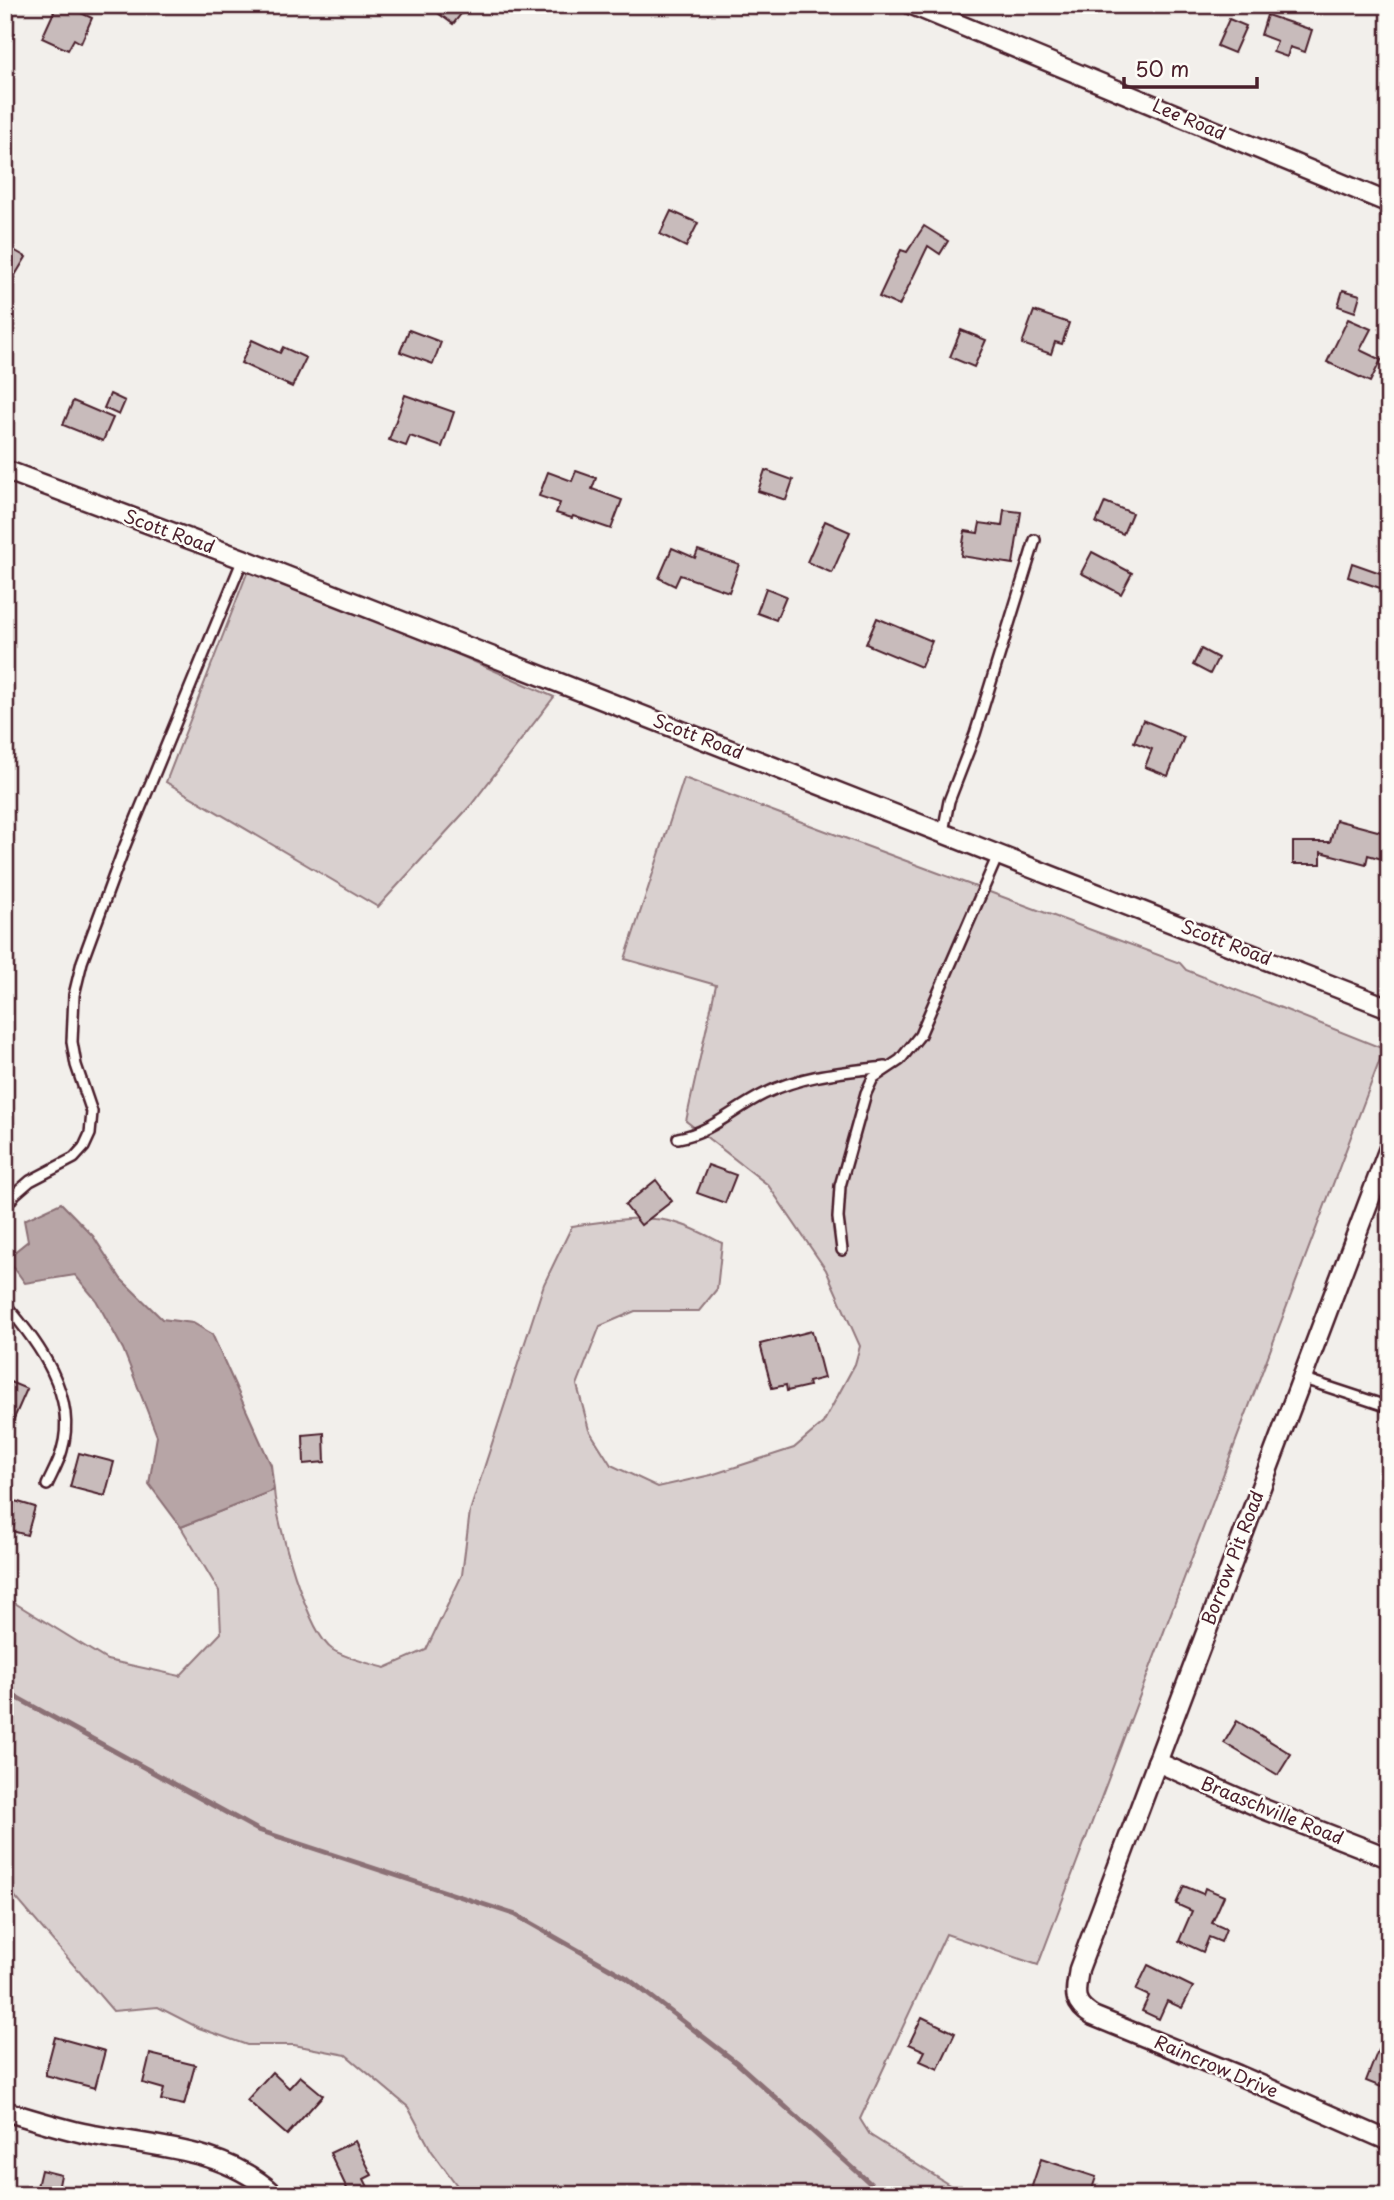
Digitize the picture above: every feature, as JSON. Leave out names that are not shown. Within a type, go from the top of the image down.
[{"type":"street","name":"Lee Road","points":[[912,5],[1389,203]]},
{"type":"street","name":"Scott Road","points":[[5,470],[243,559],[1389,1008]]},
{"type":"street","name":"Borrow Pit Road","points":[[1079,1969],[1389,1148]]},
{"type":"street","name":"Braaschville Road","points":[[1157,1762],[1262,1808],[1389,1858]]},
{"type":"street","name":"Raincrow Drive","points":[[1079,1969],[1074,1993],[1079,2004],[1093,2017],[1389,2141]]},
{"type":"street","points":[[5,2111],[83,2133],[203,2155],[246,2174],[275,2195]]},
{"type":"lane","points":[[943,832],[949,801],[975,734],[1035,540]]},
{"type":"lane","points":[[5,1208],[15,1194],[30,1181],[74,1158],[84,1147],[90,1134],[92,1112],[76,1065],[72,1042],[74,995],[82,962],[124,848],[243,559]]},
{"type":"lane","points":[[842,1250],[838,1218],[840,1186],[866,1093],[873,1078],[900,1060],[920,1035],[999,854]]},
{"type":"lane","points":[[678,1138],[694,1136],[763,1094],[793,1082],[825,1074],[888,1066]]},
{"type":"lane","points":[[5,1304],[28,1330],[43,1353],[65,1411],[66,1432],[63,1448],[47,1485]]},
{"type":"lane","points":[[1301,1378],[1389,1407]]},
{"type":"shaded area","points":[[251,563],[554,697],[471,805],[378,907],[166,782]]},
{"type":"shaded area","points":[[684,778],[1180,963],[1186,970],[1384,1049],[1038,1965],[946,1934],[860,2119],[870,2135],[954,2188],[958,2195],[464,2195],[431,2150],[408,2107],[346,2055],[294,2045],[247,2045],[199,2028],[158,2007],[113,2011],[5,1885],[5,1597],[107,1660],[180,1676],[221,1633],[219,1591],[181,1527],[274,1490],[295,1576],[323,1640],[333,1650],[385,1668],[426,1650],[462,1575],[470,1511],[544,1284],[572,1226],[624,1219],[664,1220],[690,1228],[722,1243],[717,1289],[699,1311],[635,1311],[600,1326],[577,1385],[589,1430],[611,1465],[658,1487],[711,1475],[794,1448],[823,1423],[855,1364],[860,1346],[826,1270],[768,1185],[686,1121],[716,985],[625,959]]},
{"type":"shaded area","points":[[61,1203],[93,1236],[121,1279],[162,1319],[193,1323],[212,1334],[271,1465],[274,1490],[181,1527],[149,1484],[157,1436],[123,1349],[96,1300],[75,1275],[25,1283],[7,1258],[28,1241],[24,1220]]},
{"type":"building","points":[[57,5],[64,5],[92,18],[81,43],[74,39],[68,50],[42,38]]},
{"type":"building","points":[[427,5],[468,5],[453,24]]},
{"type":"building","points":[[1267,15],[1312,30],[1305,52],[1290,47],[1287,57],[1273,52],[1277,41],[1261,35]]},
{"type":"building","points":[[1229,19],[1246,26],[1234,53],[1217,46]]},
{"type":"building","points":[[671,211],[698,223],[686,247],[660,234]]},
{"type":"building","points":[[924,226],[948,241],[940,254],[928,246],[899,306],[879,297],[901,250],[907,252]]},
{"type":"building","points":[[5,245],[26,257],[5,292]]},
{"type":"building","points":[[1343,290],[1360,295],[1355,312],[1338,306]]},
{"type":"building","points":[[1034,311],[1069,323],[1062,344],[1055,342],[1051,354],[1022,344]]},
{"type":"building","points":[[1348,319],[1371,329],[1360,350],[1381,360],[1370,382],[1327,362]]},
{"type":"building","points":[[409,330],[441,342],[433,364],[400,352]]},
{"type":"building","points":[[961,330],[986,340],[974,367],[950,357]]},
{"type":"building","points":[[252,340],[280,353],[283,347],[306,358],[292,387],[241,363]]},
{"type":"building","points":[[110,394],[125,401],[119,415],[104,408]]},
{"type":"building","points":[[405,395],[454,412],[442,447],[410,436],[406,446],[389,440]]},
{"type":"building","points":[[73,401],[113,418],[103,441],[63,425]]},
{"type":"building","points":[[765,470],[793,480],[786,500],[758,491]]},
{"type":"building","points":[[576,471],[596,478],[592,489],[622,500],[611,529],[556,513],[560,503],[539,496],[548,472],[572,481]]},
{"type":"building","points":[[1105,502],[1132,513],[1123,534],[1096,523]]},
{"type":"building","points":[[1004,510],[1021,512],[1013,564],[961,556],[965,531],[978,533],[980,523],[1002,526]]},
{"type":"building","points":[[825,521],[850,532],[832,573],[807,562]]},
{"type":"building","points":[[672,548],[695,558],[698,550],[739,564],[729,592],[680,575],[675,586],[659,578]]},
{"type":"building","points":[[1092,552],[1132,573],[1121,594],[1081,573]]},
{"type":"building","points":[[1352,563],[1389,576],[1389,591],[1348,577]]},
{"type":"building","points":[[766,588],[786,596],[776,620],[757,613]]},
{"type":"building","points":[[877,618],[932,641],[921,667],[866,644]]},
{"type":"building","points":[[1201,649],[1218,658],[1210,674],[1193,665]]},
{"type":"building","points":[[1143,720],[1184,737],[1168,776],[1145,767],[1152,749],[1134,742]]},
{"type":"building","points":[[1336,820],[1389,834],[1382,859],[1368,855],[1366,864],[1321,852],[1321,864],[1293,864],[1293,842],[1330,842]]},
{"type":"building","points":[[708,1165],[736,1175],[725,1203],[697,1193]]},
{"type":"building","points":[[656,1180],[672,1201],[641,1225],[625,1205]]},
{"type":"building","points":[[812,1331],[824,1378],[808,1382],[809,1386],[787,1391],[786,1385],[772,1388],[760,1344]]},
{"type":"building","points":[[5,1380],[27,1389],[5,1439]]},
{"type":"building","points":[[324,1433],[325,1462],[304,1464],[303,1435]]},
{"type":"building","points":[[79,1453],[114,1462],[105,1496],[70,1487]]},
{"type":"building","points":[[5,1498],[35,1507],[27,1535],[12,1531],[15,1521],[5,1519]]},
{"type":"building","points":[[1237,1721],[1291,1754],[1278,1775],[1224,1743]]},
{"type":"building","points":[[1184,1886],[1203,1894],[1205,1888],[1224,1896],[1212,1923],[1226,1929],[1221,1942],[1209,1937],[1203,1952],[1179,1941],[1192,1911],[1176,1904]]},
{"type":"building","points":[[1148,1965],[1193,1987],[1182,2008],[1167,2001],[1159,2019],[1142,2011],[1149,1996],[1136,1990]]},
{"type":"building","points":[[922,2017],[955,2033],[938,2069],[920,2061],[925,2051],[909,2044]]},
{"type":"building","points":[[55,2037],[105,2051],[95,2088],[45,2075]]},
{"type":"building","points":[[1378,2050],[1389,2055],[1389,2090],[1366,2081]]},
{"type":"building","points":[[150,2054],[195,2065],[184,2105],[161,2100],[164,2089],[143,2083]]},
{"type":"building","points":[[272,2072],[289,2088],[300,2076],[323,2095],[287,2135],[247,2100]]},
{"type":"building","points":[[355,2141],[372,2175],[364,2179],[372,2195],[350,2195],[330,2153]]},
{"type":"building","points":[[1041,2159],[1096,2177],[1090,2195],[1029,2195]]},
{"type":"building","points":[[41,2170],[61,2175],[57,2195],[35,2195]]},
{"type":"waterway","points":[[5,1691],[258,1830],[516,1915],[627,1978],[737,2063],[883,2195]]}]
